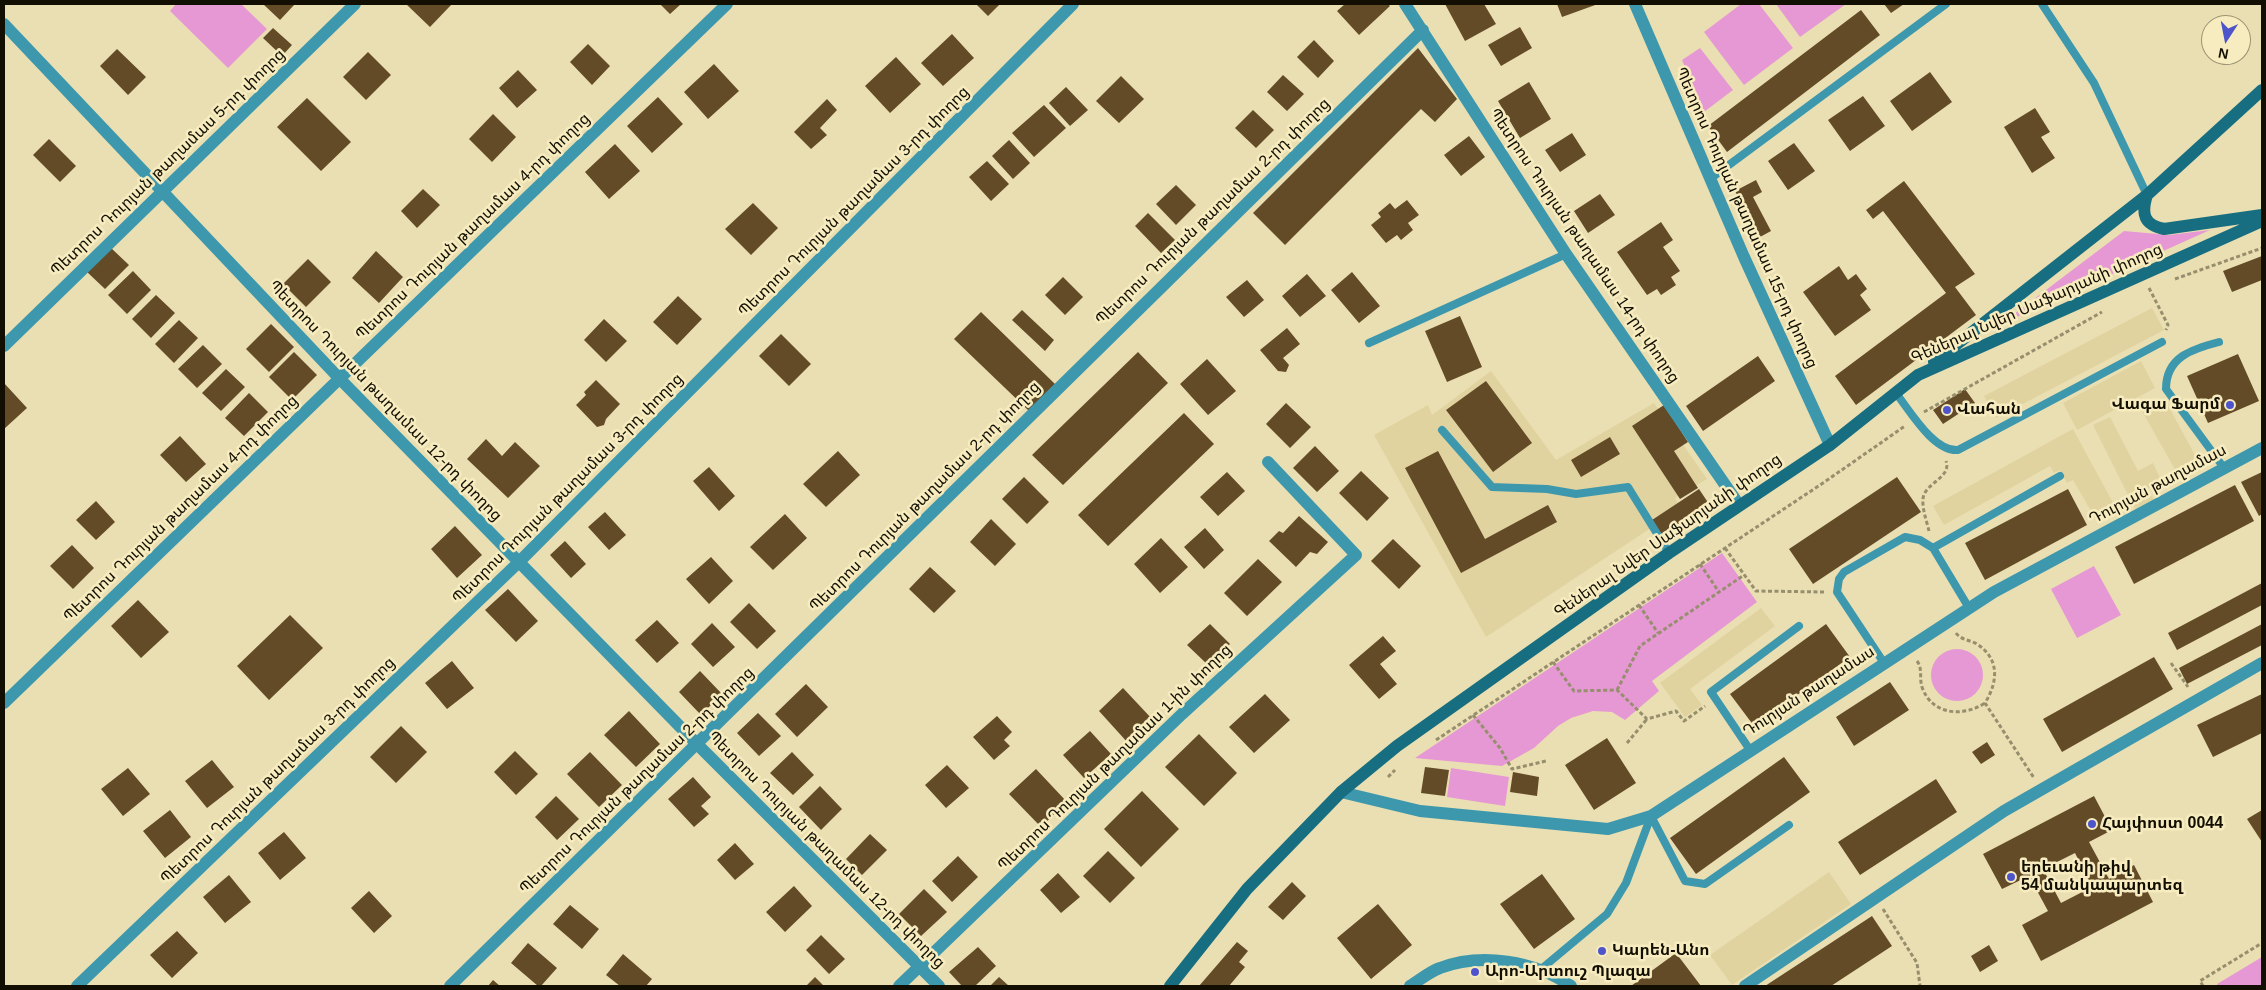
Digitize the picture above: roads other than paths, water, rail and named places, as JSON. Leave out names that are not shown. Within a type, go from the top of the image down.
[{"type":"main road","points":[[1918,375],[2147,196],[2262,90]]},
{"type":"main road","points":[[2147,196],[2143,211],[2144,217],[2155,227],[2164,229],[2262,215]]},
{"type":"main road","name":"Գեներալ Նվեր Սաֆարյանի փողոց","points":[[1170,986],[1247,889],[1341,792],[1397,746],[1669,553],[1830,445],[1918,375],[2262,221]]},
{"type":"street","name":"Պետրոս Դուրյան թաղամաս 5-րդ փողոց","points":[[4,346],[355,4]]},
{"type":"street","name":"Պետրոս Դուրյան թաղամաս 4-րդ փողոց","points":[[4,703],[727,4]]},
{"type":"street","name":"Պետրոս Դուրյան թաղամաս 3-րդ փողոց","points":[[77,986],[520,562],[1072,4]]},
{"type":"street","name":"Պետրոս Դուրյան թաղամաս 14-րդ փողոց","points":[[1405,4],[1566,254],[1740,505]]},
{"type":"street","name":"Պետրոս Դուրյան թաղամաս 15-րդ փողոց","points":[[1635,4],[1710,179],[1830,445]]},
{"type":"street","name":"Պետրոս Դուրյան թաղամաս 12-րդ փողոց","points":[[4,24],[339,378],[698,745],[939,986]]},
{"type":"street","name":"Պետրոս Դուրյան թաղամաս 2-րդ փողոց","points":[[450,986],[698,745],[954,490],[1423,30]]},
{"type":"street","name":"Դուրյան թաղամաս","points":[[1341,792],[1420,811],[1608,829],[1651,816],[1994,592],[2262,448]]},
{"type":"street","name":"Պետրոս Դուրյան թաղամաս 1-ին փողոց","points":[[899,986],[1182,714],[1356,555],[1268,462]]},
{"type":"street","points":[[1745,986],[1875,896],[2004,811],[2262,663]]},
{"type":"street","points":[[1410,986],[1439,968],[1475,959],[1506,961],[1540,970],[1555,975],[1571,986]]},
{"type":"lane","points":[[1710,179],[1946,4]]},
{"type":"lane","points":[[2042,4],[2094,83],[2147,196]]},
{"type":"lane","points":[[1369,343],[1566,254]]},
{"type":"lane","points":[[1895,392],[1940,446],[1953,450],[1962,448],[2162,342]]},
{"type":"lane","points":[[2219,342],[2198,347],[2173,363],[2166,376],[2166,389],[2224,468]]},
{"type":"lane","points":[[1442,430],[1492,487],[1547,490],[1576,494],[1628,487],[1669,553]]},
{"type":"lane","points":[[1933,548],[2060,476]]},
{"type":"lane","points":[[1884,663],[1837,592],[1839,579],[1844,572],[1905,537],[1920,540],[1933,548],[1969,608]]},
{"type":"lane","points":[[1750,750],[1712,692],[1799,626]]},
{"type":"lane","points":[[1651,816],[1685,882],[1695,884],[1705,884],[1789,825]]},
{"type":"lane","points":[[1540,970],[1607,914],[1626,883],[1651,816]]},
{"type":"place","name":"Վագա Ֆարմ","points":[[2230,405]]},
{"type":"place","name":"Վահան","points":[[1947,410]]},
{"type":"place","name":"Հայփոստ 0044","points":[[2092,824]]},
{"type":"place","name":"երեւանի թիվ 54 մանկապարտեզ","points":[[2011,877]]},
{"type":"place","name":"Կարեն-Անո","points":[[1602,951]]},
{"type":"place","name":"Արո-Արտուշ Պլազա","points":[[1475,972]]}]
